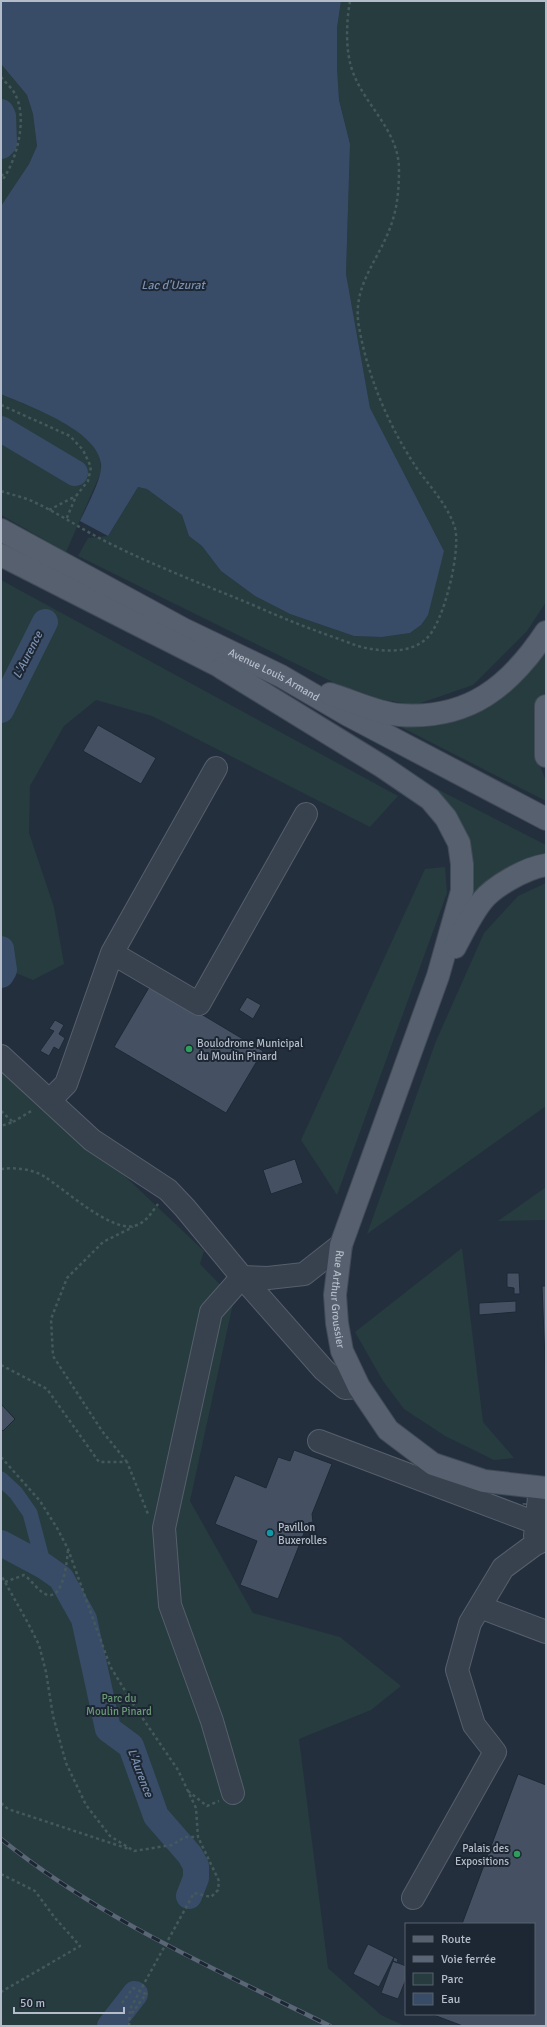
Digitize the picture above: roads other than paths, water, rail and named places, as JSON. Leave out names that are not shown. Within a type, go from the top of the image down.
[{"type":"main road","name":"Avenue Louis Armand","points":[[1,530],[183,629],[280,676],[348,715],[546,819]]},
{"type":"main road","name":"Avenue Louis Armand","points":[[1,555],[222,668],[377,744],[462,791],[546,834]]},
{"type":"main road","points":[[280,676],[378,710],[400,715],[450,711],[474,703],[496,690],[518,670],[546,632]]},
{"type":"main road","points":[[222,668],[389,771],[430,799],[446,818],[459,843],[462,864],[462,891],[438,976]]},
{"type":"main road","points":[[546,706],[546,756]]},
{"type":"main road","points":[[438,976],[482,900],[507,881],[536,866],[546,865]]},
{"type":"main road","name":"Rue Arthur Groussier","points":[[438,976],[341,1245],[335,1295],[337,1323],[342,1351],[359,1388],[388,1430],[433,1464],[484,1481],[543,1488]]},
{"type":"street","points":[[50,1100],[66,1084],[112,953],[216,768]]},
{"type":"street","points":[[112,953],[199,1004],[306,814]]},
{"type":"street","points":[[1,1056],[92,1140],[168,1190],[186,1208],[242,1277],[324,1370],[345,1388],[359,1388]]},
{"type":"street","points":[[242,1277],[268,1278],[304,1274],[341,1245]]},
{"type":"street","points":[[232,1787],[212,1722],[170,1605],[164,1528],[211,1312],[242,1277]]},
{"type":"street","points":[[319,1441],[539,1536]]},
{"type":"street","points":[[413,1898],[494,1752],[474,1724],[457,1670],[470,1623],[503,1568],[539,1536],[543,1488]]},
{"type":"street","points":[[480,1607],[546,1632]]},
{"type":"water","name":"Lac d'Uzurat","points":[[1,1],[341,1],[337,28],[339,100],[350,144],[346,274],[370,408],[444,551],[428,615],[421,625],[410,633],[382,637],[354,636],[290,614],[255,596],[221,571],[202,546],[189,536],[182,515],[147,489],[138,487],[108,536],[80,521],[94,492],[101,470],[101,464],[97,452],[88,440],[75,430],[44,412],[1,394],[1,206],[29,164],[37,146],[33,114],[27,95],[1,64]]},
{"type":"waterway","name":"L'Aurence","points":[[1,112],[3,116],[4,143],[1,146]]},
{"type":"waterway","name":"L'Aurence","points":[[1,429],[75,473]]},
{"type":"waterway","name":"L'Aurence","points":[[1,710],[45,622]]},
{"type":"waterway","name":"L'Aurence","points":[[1,949],[4,970],[1,975]]},
{"type":"waterway","name":"L'Aurence","points":[[1,1479],[16,1493],[30,1513],[44,1566]]},
{"type":"waterway","name":"L'Aurence","points":[[1,1543],[44,1566],[61,1578],[84,1619],[108,1729],[131,1746],[156,1816],[190,1855],[196,1866],[196,1878],[189,1896]]},
{"type":"waterway","name":"L'Aurence","points":[[110,2026],[135,1994]]},
{"type":"railway","points":[[1,1839],[39,1868],[119,1919],[160,1942],[330,2026]]},
{"type":"place","name":"Boulodrome Municipal du Moulin Pinard","points":[[189,1049]]},
{"type":"place","name":"Pavillon Buxerolles","points":[[270,1533]]},
{"type":"place","name":"Palais des Expositions","points":[[517,1854]]},
{"type":"park label","name":"Parc du Moulin Pinard","points":[[119,1704]]}]
